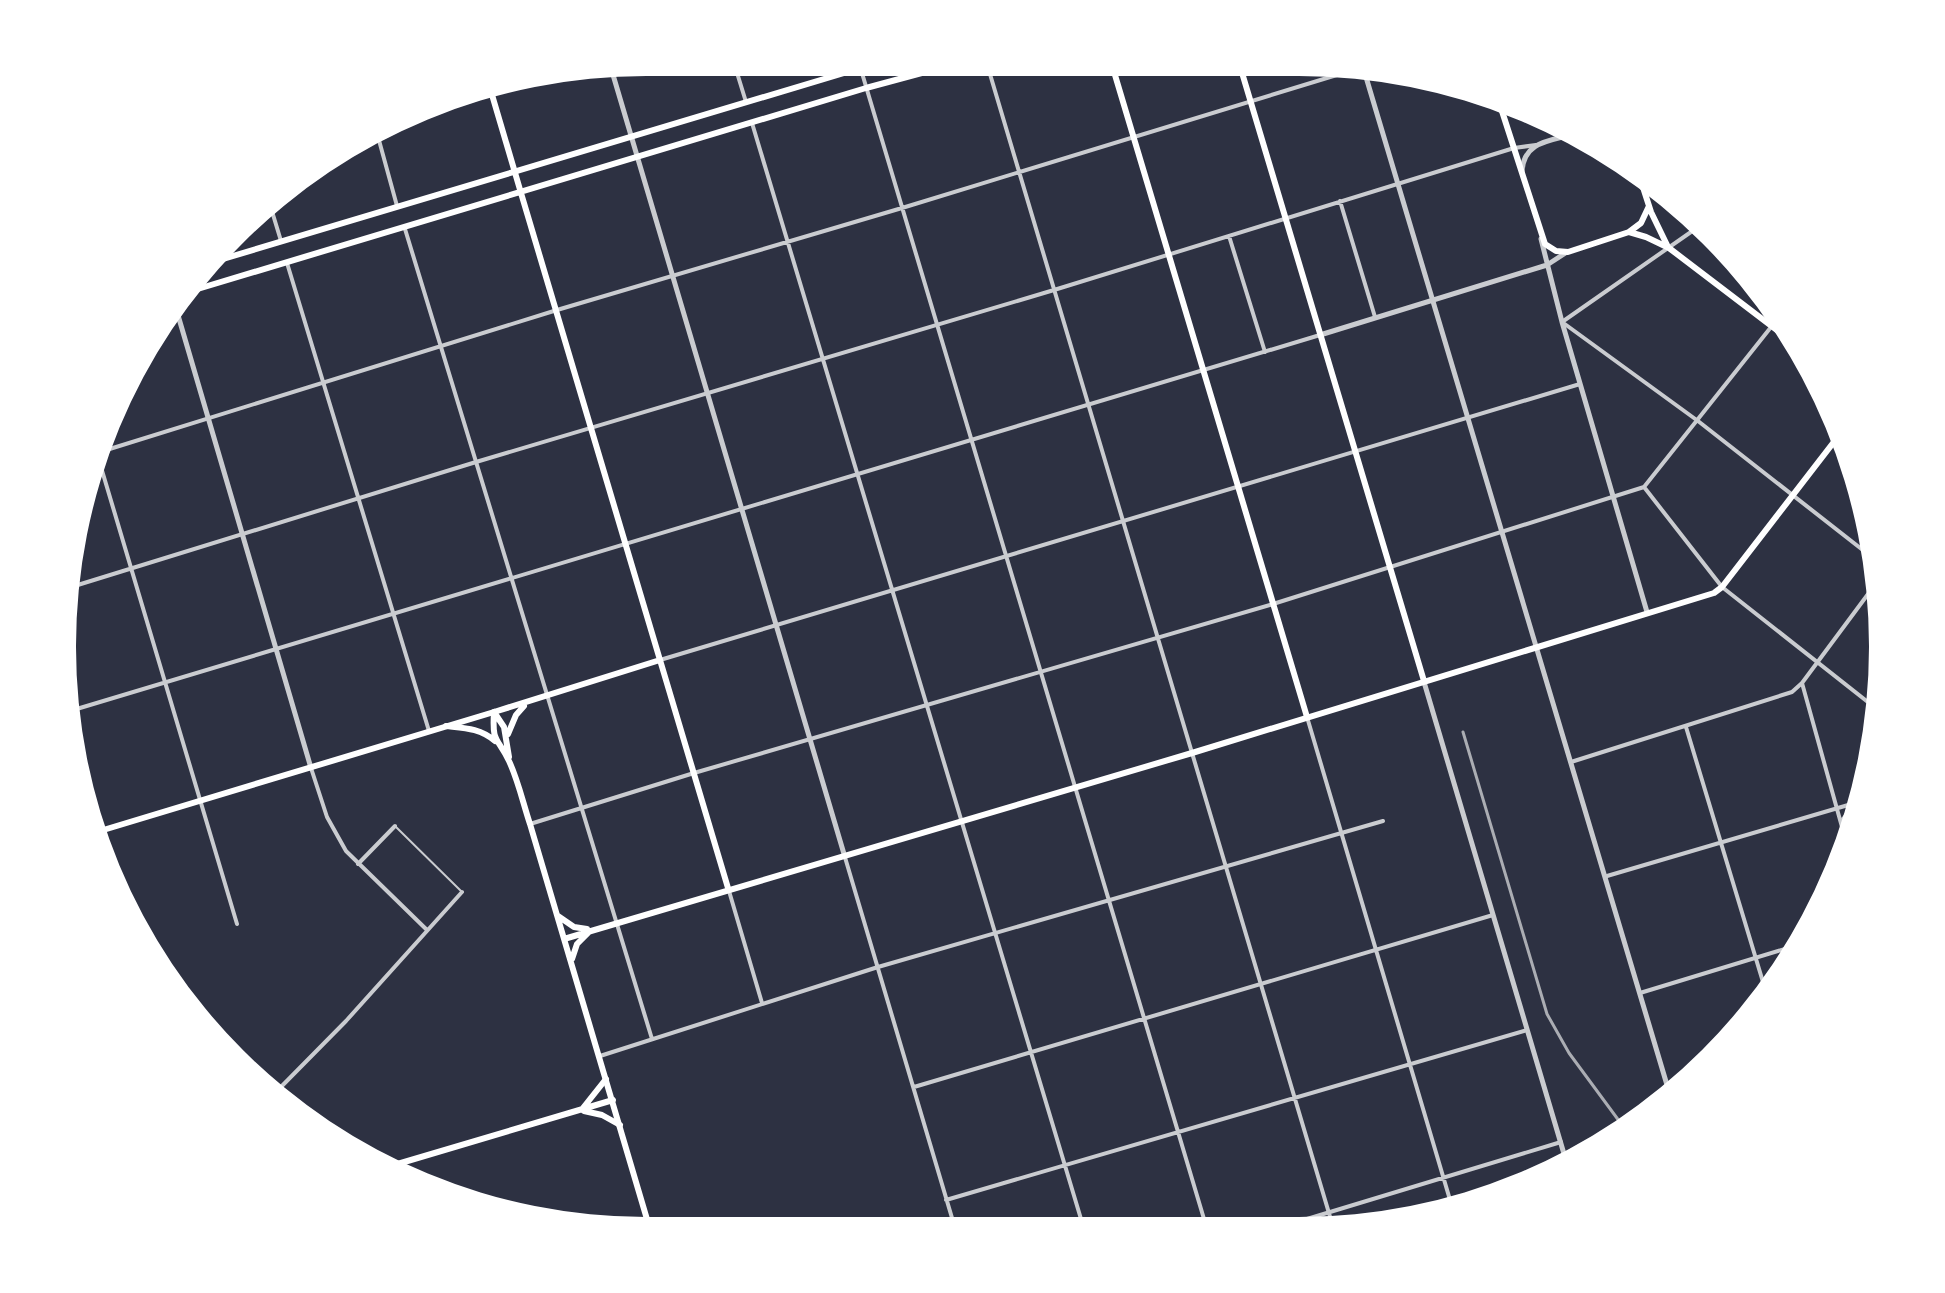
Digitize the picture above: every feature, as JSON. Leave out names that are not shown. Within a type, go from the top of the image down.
[{"type":"main road","points":[[230,257],[828,76]]},
{"type":"main road","points":[[204,287],[910,76]]},
{"type":"main road","points":[[1115,76],[1307,717]]},
{"type":"main road","points":[[1243,76],[1424,681]]},
{"type":"main road","points":[[493,97],[728,888]]},
{"type":"main road","points":[[1503,114],[1540,234],[1545,244],[1556,251],[1568,252],[1629,232],[1641,223],[1649,206]]},
{"type":"main road","points":[[1645,193],[1669,248]]},
{"type":"main road","points":[[1629,232],[1669,248],[1768,323]]},
{"type":"main road","points":[[564,939],[1192,753],[1714,593],[1722,587],[1832,444]]},
{"type":"main road","points":[[106,829],[660,660]]},
{"type":"main road","points":[[508,737],[516,715],[527,703]]},
{"type":"main road","points":[[494,712],[508,737],[509,761],[646,1217]]},
{"type":"main road","points":[[494,712],[496,743]]},
{"type":"main road","points":[[446,726],[484,733],[509,761]]},
{"type":"main road","points":[[557,915],[574,927],[591,930]]},
{"type":"main road","points":[[571,962],[577,944],[591,930]]},
{"type":"main road","points":[[581,1110],[606,1079]]},
{"type":"main road","points":[[403,1162],[613,1100]]},
{"type":"main road","points":[[581,1110],[602,1115],[620,1125]]},
{"type":"street","points":[[738,76],[746,102]]},
{"type":"street","points":[[862,76],[1203,1217]]},
{"type":"street","points":[[991,76],[1330,1216]]},
{"type":"street","points":[[614,77],[951,1217]]},
{"type":"street","points":[[111,450],[557,310],[1331,77]]},
{"type":"street","points":[[1367,80],[1666,1082]]},
{"type":"street","points":[[752,123],[1080,1217]]},
{"type":"street","points":[[80,584],[1514,148],[1558,139]]},
{"type":"street","points":[[380,142],[397,206]]},
{"type":"street","points":[[1522,172],[1523,158],[1538,144]]},
{"type":"street","points":[[1340,201],[1376,319]]},
{"type":"street","points":[[273,215],[281,241]]},
{"type":"street","points":[[405,229],[652,1039]]},
{"type":"street","points":[[1562,322],[1691,232]]},
{"type":"street","points":[[1540,234],[1562,322],[1647,612]]},
{"type":"street","points":[[1229,236],[1265,352]]},
{"type":"street","points":[[80,708],[1376,319],[1547,265],[1568,252]]},
{"type":"street","points":[[287,263],[429,731]]},
{"type":"street","points":[[179,320],[327,817],[346,851],[427,930]]},
{"type":"street","points":[[1562,322],[1698,421],[1860,548]]},
{"type":"street","points":[[530,824],[1273,604],[1644,487],[1771,327]]},
{"type":"street","points":[[660,660],[1580,384]]},
{"type":"street","points":[[104,470],[237,924]]},
{"type":"street","points":[[1644,487],[1722,587],[1866,700]]},
{"type":"street","points":[[1571,762],[1784,696],[1802,683],[1867,596]]},
{"type":"street","points":[[1424,681],[1564,1152]]},
{"type":"street","points":[[1802,683],[1841,823]]},
{"type":"street","points":[[1307,717],[1449,1197]]},
{"type":"street","points":[[1686,727],[1762,978]]},
{"type":"street","points":[[1607,876],[1847,805]]},
{"type":"street","points":[[600,1056],[878,967],[1383,821]]},
{"type":"street","points":[[358,864],[395,826]]},
{"type":"street","points":[[728,888],[762,1003]]},
{"type":"street","points":[[283,1085],[346,1021],[462,892]]},
{"type":"street","points":[[914,1087],[1493,915]]},
{"type":"street","points":[[1640,993],[1781,950]]},
{"type":"street","points":[[946,1200],[1527,1030]]},
{"type":"street","points":[[1317,1217],[1561,1142]]},
{"type":"lane","points":[[395,826],[462,892]]},
{"type":"railway","points":[[1463,732],[1547,1014],[1569,1053],[1618,1119]]}]
